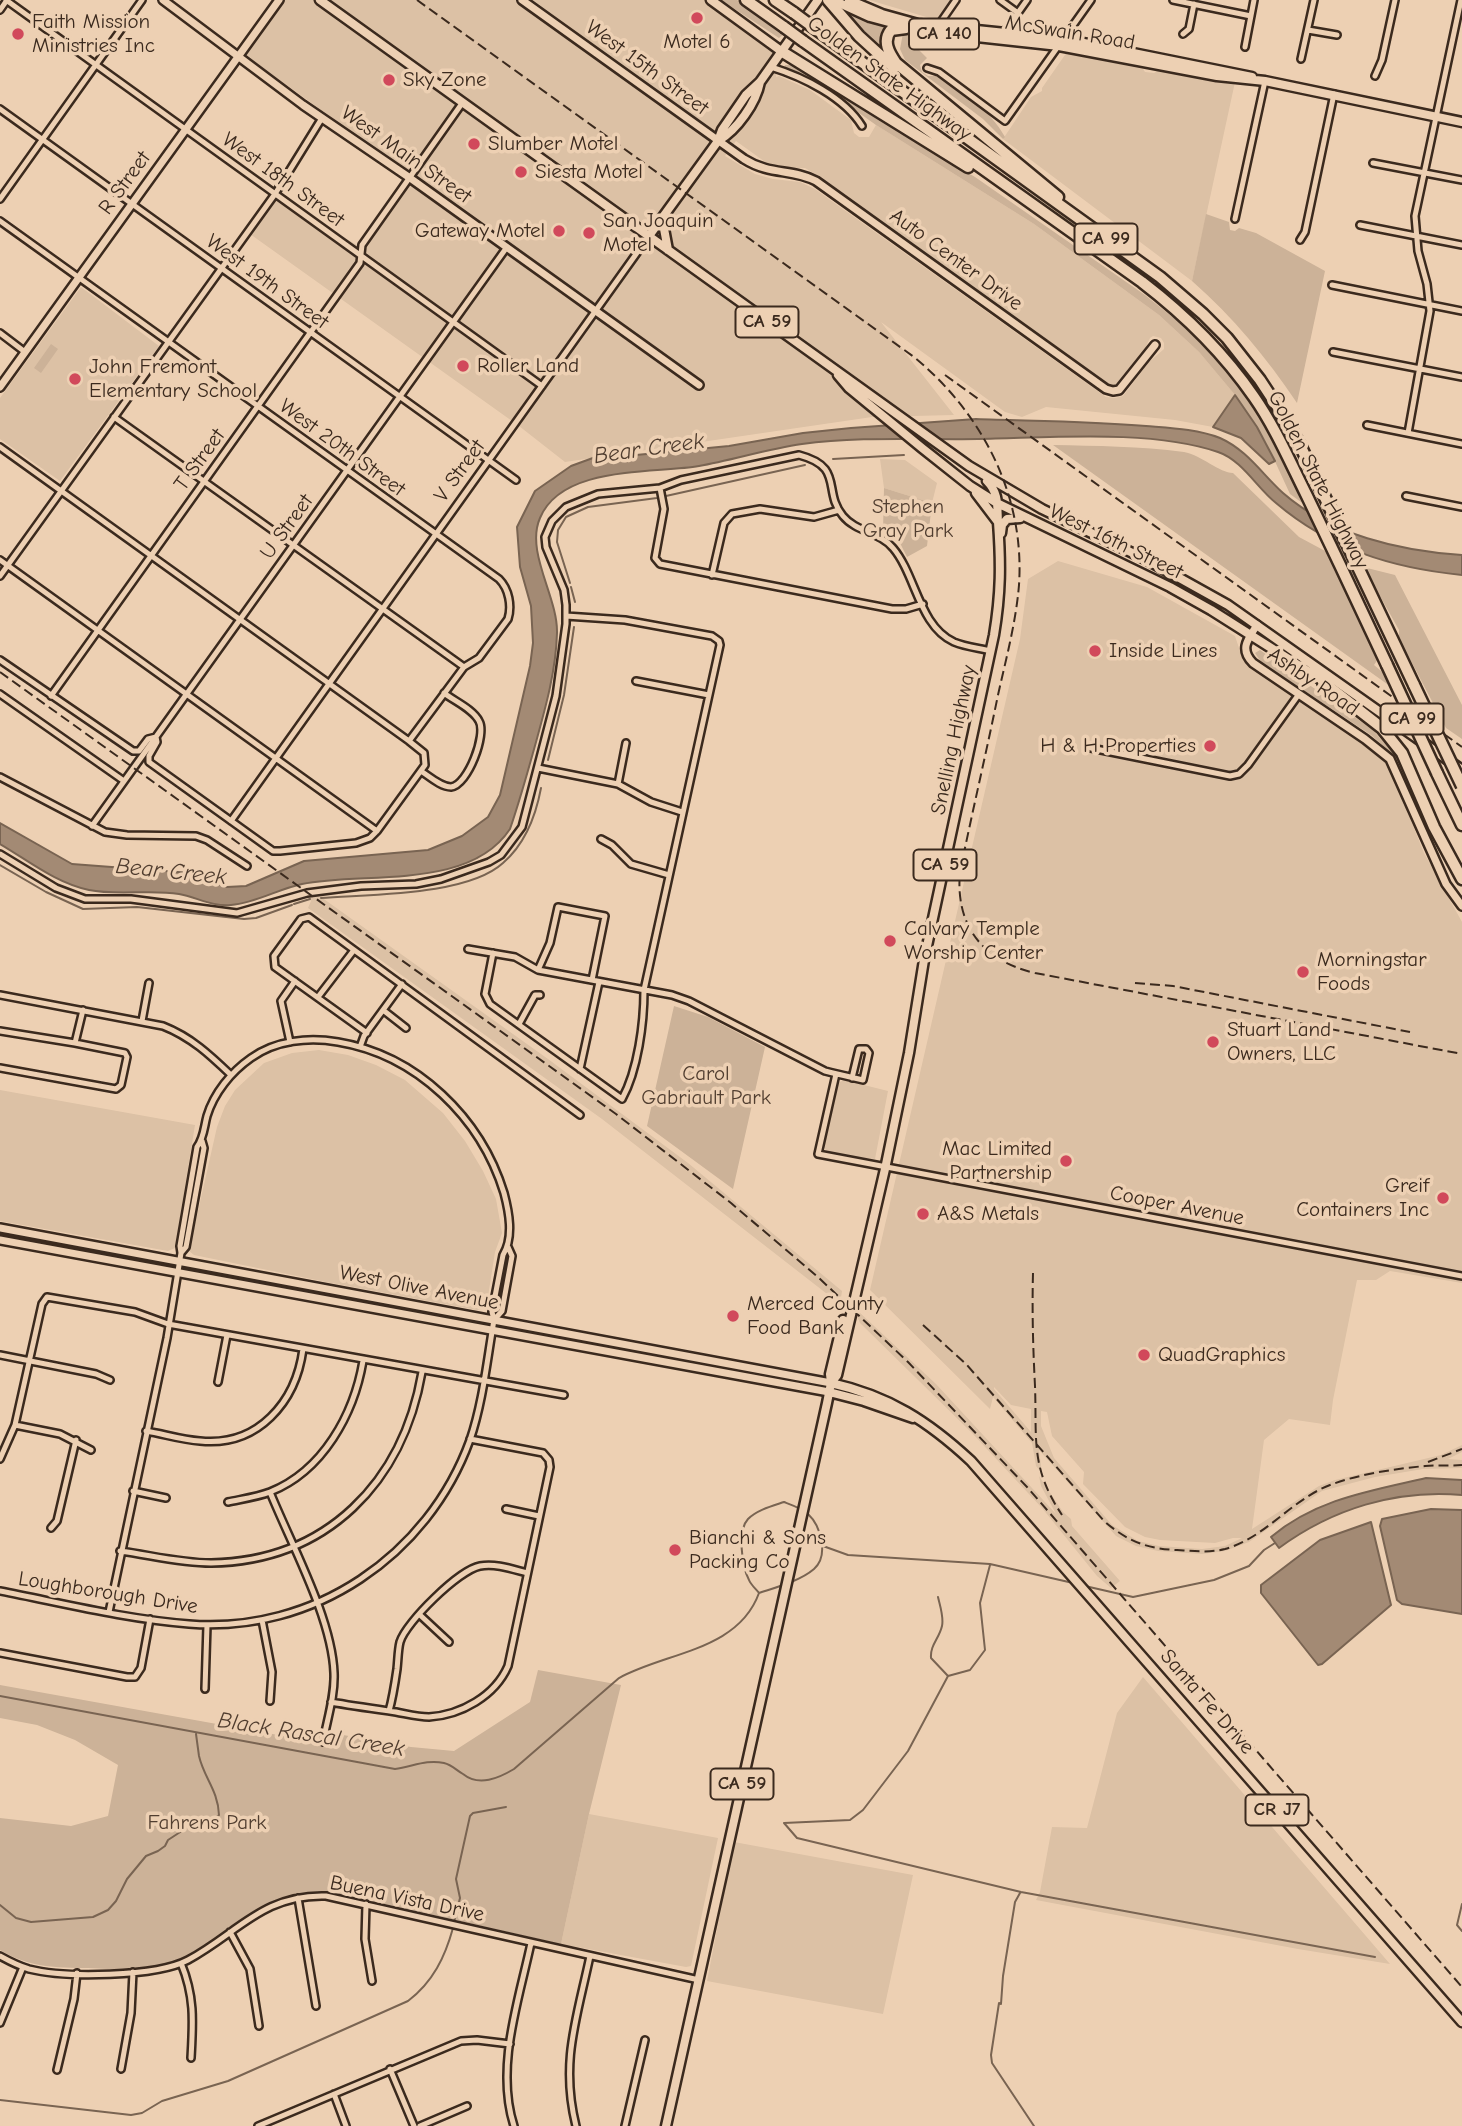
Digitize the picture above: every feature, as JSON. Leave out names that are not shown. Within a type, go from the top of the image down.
[{"type":"highway","name":"Golden State Highway","points":[[746,0],[1058,225],[1142,282],[1207,338],[1255,398],[1307,497],[1462,825]]},
{"type":"highway","name":"Golden State Highway","points":[[775,0],[1187,299],[1239,352],[1281,412],[1462,786]]},
{"type":"highway","points":[[831,0],[859,36],[896,70],[984,136]]},
{"type":"highway","points":[[906,27],[894,28],[888,32],[887,42],[891,56],[903,70],[1101,235]]},
{"type":"highway","points":[[779,50],[1058,225]]},
{"type":"highway","points":[[1323,682],[1382,728],[1398,747],[1410,767],[1444,848],[1462,879]]},
{"type":"main road","name":"West Main Street","points":[[163,0],[322,118],[699,385]]},
{"type":"main road","name":"R Street","points":[[0,387],[279,0]]},
{"type":"main road","name":"West 16th Street","points":[[320,0],[969,466],[1069,523],[1188,582],[1257,625],[1462,770]]},
{"type":"main road","name":"West 15th Street","points":[[522,0],[718,141]]},
{"type":"main road","points":[[711,0],[779,50]]},
{"type":"main road","name":"V Street","points":[[649,236],[718,141],[728,135],[754,100],[760,82],[779,50],[818,0]]},
{"type":"main road","name":"McSwain Road","points":[[831,0],[870,17],[906,27],[964,36],[1062,42]]},
{"type":"main road","name":"McSwain Road","points":[[849,0],[898,19],[937,26],[1005,31],[1217,76],[1265,81],[1462,122]]},
{"type":"main road","points":[[964,36],[986,30]]},
{"type":"main road","name":"Auto Center Drive","points":[[718,141],[764,170],[804,175],[816,181],[1106,389],[1119,390],[1155,345]]},
{"type":"main road","points":[[662,218],[668,250]]},
{"type":"main road","name":"West 16th Street","points":[[836,372],[849,388],[970,486],[1024,518],[1170,587],[1323,682],[1397,724]]},
{"type":"main road","name":"CA 59","points":[[969,466],[989,483],[997,501]]},
{"type":"main road","name":"CA 59","points":[[970,486],[998,523]]},
{"type":"main road","points":[[997,501],[1009,496],[1054,519],[1069,523]]},
{"type":"main road","name":"Snelling Highway","points":[[830,1387],[837,1375],[886,1169],[923,968],[991,651],[1001,592],[997,501]]},
{"type":"main road","points":[[1000,542],[1004,522],[1010,517],[1024,518]]},
{"type":"main road","name":"Ashby Road","points":[[1257,625],[1245,647],[1248,658],[1365,738],[1390,759],[1446,884],[1462,906]]},
{"type":"main road","name":"West Olive Avenue","points":[[0,1228],[180,1257],[686,1356],[830,1387]]},
{"type":"main road","name":"West Olive Avenue","points":[[0,1240],[649,1360],[830,1387]]},
{"type":"main road","points":[[649,1360],[655,1355],[679,1359],[686,1356]]},
{"type":"main road","name":"CA 59","points":[[666,2126],[830,1387]]},
{"type":"main road","name":"Santa Fe Drive","points":[[830,1387],[888,1401],[903,1408],[971,1461],[1462,2022]]},
{"type":"street","points":[[0,10],[7,0]]},
{"type":"street","name":"West 18th Street","points":[[7,0],[542,386]]},
{"type":"street","points":[[0,198],[142,0]]},
{"type":"street","points":[[937,26],[956,0]]},
{"type":"street","points":[[1000,0],[1018,13]]},
{"type":"street","points":[[1005,31],[1027,0]]},
{"type":"street","points":[[927,68],[939,72],[1005,121],[1091,0]]},
{"type":"street","points":[[1173,0],[1251,16]]},
{"type":"street","points":[[1245,47],[1254,0]]},
{"type":"street","points":[[1301,59],[1314,0]]},
{"type":"street","points":[[1375,76],[1382,60],[1395,0]]},
{"type":"street","points":[[1408,433],[1430,305],[1415,236],[1415,216],[1461,0]]},
{"type":"street","points":[[1183,34],[1189,29],[1194,5]]},
{"type":"street","points":[[1308,30],[1337,35]]},
{"type":"street","points":[[771,67],[813,84],[855,115],[862,126]]},
{"type":"street","points":[[1235,219],[1265,81]]},
{"type":"street","points":[[1300,240],[1306,232],[1334,94]]},
{"type":"street","name":"T Street","points":[[51,696],[360,263],[362,245],[463,102]]},
{"type":"street","name":"West 19th Street","points":[[0,109],[516,480]]},
{"type":"street","points":[[0,576],[275,194],[322,118]]},
{"type":"street","points":[[1373,163],[1462,180]]},
{"type":"street","name":"West 20th Street","points":[[0,221],[504,584],[510,613],[508,619],[479,658],[464,667]]},
{"type":"street","points":[[1360,225],[1462,245]]},
{"type":"street","name":"V Street","points":[[231,821],[649,236]]},
{"type":"street","name":"U Street","points":[[92,825],[507,247]]},
{"type":"street","points":[[1332,285],[1462,311]]},
{"type":"street","points":[[0,333],[26,352]]},
{"type":"street","points":[[1333,352],[1462,377]]},
{"type":"street","points":[[114,417],[464,667],[410,741]]},
{"type":"street","points":[[1367,425],[1462,444]]},
{"type":"street","points":[[0,447],[410,741],[424,753],[425,759],[421,771],[377,831],[356,844],[273,851],[149,762],[149,756],[157,742],[156,737],[148,739],[139,751],[133,751],[0,660]]},
{"type":"street","points":[[0,854],[56,888],[85,899],[131,899],[225,912],[248,911],[307,894],[362,886],[416,884],[489,862],[501,855],[522,827],[556,696],[566,616],[564,590],[546,547],[545,537],[552,521],[566,507],[586,497],[608,493],[662,495],[681,480],[799,455],[814,459],[823,466],[832,482],[839,510],[849,522],[884,538],[891,545],[903,562],[935,626],[952,641],[991,651]]},
{"type":"street","points":[[662,495],[655,553],[656,561],[664,566],[892,609],[906,609],[923,604]]},
{"type":"street","points":[[1406,496],[1462,507]]},
{"type":"street","points":[[712,575],[724,523],[732,514],[760,509],[814,517],[839,510]]},
{"type":"street","points":[[0,560],[377,831]]},
{"type":"street","points":[[492,953],[486,999],[622,1099],[630,1085],[644,1014],[644,990],[719,641],[712,636],[625,620],[566,616]]},
{"type":"street","points":[[636,681],[709,695]]},
{"type":"street","points":[[421,771],[445,786],[455,786],[463,782],[481,737],[481,722],[444,693]]},
{"type":"street","points":[[0,694],[124,781]]},
{"type":"street","points":[[1091,748],[1230,776],[1239,774],[1299,694]]},
{"type":"street","points":[[618,784],[626,743]]},
{"type":"street","points":[[537,768],[618,784],[650,802],[682,812]]},
{"type":"street","points":[[0,777],[92,825],[116,834],[196,836],[207,840],[247,866]]},
{"type":"street","points":[[601,839],[612,845],[631,863],[669,875]]},
{"type":"street","points":[[538,970],[550,943],[558,907],[605,916],[580,1069]]},
{"type":"street","points":[[367,1033],[275,967],[274,956],[301,919],[309,918],[580,1115]]},
{"type":"street","points":[[468,949],[520,959],[538,970],[672,995],[701,1006],[824,1071],[863,1080],[869,1053],[866,1049],[859,1049],[852,1077]]},
{"type":"street","points":[[318,997],[354,950]]},
{"type":"street","points":[[290,1042],[281,1001],[295,981]]},
{"type":"street","points":[[142,1021],[149,982]]},
{"type":"street","points":[[360,1047],[402,984]]},
{"type":"street","points":[[0,995],[163,1026],[186,1036],[231,1075]]},
{"type":"street","points":[[519,1024],[535,995],[540,995]]},
{"type":"street","points":[[75,1044],[82,1010]]},
{"type":"street","points":[[383,1010],[406,1028]]},
{"type":"street","points":[[0,1031],[125,1053],[127,1057],[121,1085],[116,1089],[0,1068]]},
{"type":"street","name":"Loughborough Drive","points":[[0,1591],[150,1619],[207,1625],[262,1620],[317,1604],[374,1570],[413,1535],[446,1491],[470,1439],[483,1382],[503,1255],[508,1247],[509,1227],[506,1202],[498,1177],[485,1148],[463,1117],[432,1086],[398,1062],[360,1047],[312,1039],[272,1047],[251,1058],[231,1075],[209,1108],[202,1141]]},
{"type":"street","name":"Cooper Avenue","points":[[836,1074],[818,1154],[1462,1276]]},
{"type":"street","points":[[180,1257],[186,1247],[191,1222],[197,1169],[195,1163],[202,1141]]},
{"type":"street","points":[[109,1612],[169,1324],[180,1246],[204,1148],[202,1141]]},
{"type":"street","points":[[0,1459],[15,1425],[42,1304],[47,1297],[135,1312],[169,1324],[363,1361],[564,1395]]},
{"type":"street","points":[[218,1382],[227,1335]]},
{"type":"street","points":[[146,1431],[201,1441],[222,1441],[242,1436],[260,1427],[275,1415],[290,1394],[298,1374],[303,1349]]},
{"type":"street","points":[[0,1355],[96,1374],[110,1380]]},
{"type":"street","points":[[228,1502],[270,1492],[306,1468],[331,1441],[352,1403],[363,1361]]},
{"type":"street","points":[[120,1551],[180,1561],[212,1563],[253,1559],[292,1546],[344,1516],[376,1484],[401,1445],[408,1429],[422,1372]]},
{"type":"street","points":[[15,1425],[60,1434],[91,1450]]},
{"type":"street","points":[[331,1702],[415,1716],[444,1715],[475,1702],[493,1689],[503,1677],[508,1666],[550,1467],[549,1460],[543,1453],[470,1439]]},
{"type":"street","points":[[51,1528],[57,1521],[76,1440]]},
{"type":"street","points":[[133,1492],[166,1498]]},
{"type":"street","points":[[270,1492],[317,1604],[332,1655],[334,1676],[323,1742]]},
{"type":"street","points":[[506,1509],[540,1516]]},
{"type":"street","points":[[389,1711],[400,1643],[406,1629],[454,1580],[474,1568],[494,1566],[527,1573]]},
{"type":"street","points":[[420,1615],[449,1642]]},
{"type":"street","points":[[0,1653],[135,1677],[141,1668],[150,1619]]},
{"type":"street","points":[[262,1620],[272,1672],[270,1701]]},
{"type":"street","points":[[205,1689],[207,1625]]},
{"type":"street","name":"Buena Vista Drive","points":[[0,1956],[23,1967],[46,1972],[156,1971],[181,1963],[269,1906],[298,1898],[326,1896],[699,1980]]},
{"type":"street","points":[[298,1898],[316,2006]]},
{"type":"street","points":[[366,1904],[365,1927],[372,1981]]},
{"type":"street","points":[[230,1932],[250,1969],[259,2026]]},
{"type":"street","points":[[514,2126],[508,2091],[510,2043],[531,1942]]},
{"type":"street","points":[[576,2126],[570,2100],[569,2060],[590,1956]]},
{"type":"street","points":[[181,1963],[189,1981],[193,2003],[191,2058]]},
{"type":"street","points":[[0,2023],[23,1967]]},
{"type":"street","points":[[121,2070],[131,2013],[133,1972]]},
{"type":"street","points":[[57,2070],[74,1999],[77,1973]]},
{"type":"street","points":[[625,2126],[645,2040]]},
{"type":"street","points":[[258,2126],[461,2041],[510,2043]]},
{"type":"street","points":[[390,2069],[417,2126],[467,2106]]},
{"type":"street","points":[[334,2094],[346,2126]]},
{"type":"street","points":[[278,2118],[281,2126]]},
{"type":"shaded area","points":[[275,0],[711,0],[779,43],[776,77],[810,90],[851,120],[854,133],[859,137],[869,137],[876,125],[1034,224],[1159,315],[1199,352],[1235,395],[1213,427],[1175,420],[1046,407],[1022,417],[1005,412],[881,322],[954,415],[872,417],[565,462],[519,426],[250,234],[276,198],[357,245],[408,173],[244,54]],"holes":[[[736,141],[768,164],[784,168],[805,168],[822,178],[1115,388],[1120,386],[1141,357],[1150,338],[1161,338],[1164,349],[1149,362],[1123,396],[1106,397],[815,189],[800,182],[755,174],[725,156]]]},
{"type":"shaded area","points":[[869,0],[961,0],[948,19],[933,19]]},
{"type":"shaded area","points":[[1067,52],[1102,57],[1105,61],[1143,69],[1145,72],[1154,73],[1159,70],[1223,83],[1235,82],[1192,281],[1003,139],[1031,97],[1042,91]]},
{"type":"shaded area","name":"John Fremont Elementary School","points":[[81,287],[159,346],[60,481],[0,439],[0,398]]},
{"type":"shaded area","points":[[880,459],[905,460],[937,483],[932,503],[884,488]]},
{"type":"shaded area","points":[[1058,561],[1147,587],[1235,636],[1242,657],[1249,665],[1385,762],[1424,853],[1462,922],[1462,1283],[1390,1271],[1376,1280],[1357,1280],[1330,1425],[1289,1419],[1264,1440],[1252,1529],[1319,1486],[1335,1480],[1441,1455],[1462,1445],[1462,1452],[1448,1459],[1462,1460],[1462,1468],[1423,1469],[1375,1477],[1322,1491],[1249,1542],[1225,1551],[1202,1554],[1158,1551],[1136,1546],[1116,1536],[1039,1450],[1042,1473],[1036,1466],[1032,1443],[993,1397],[990,1409],[870,1290],[1020,639],[1028,579]],"holes":[[[994,1387],[1011,1405],[1031,1409],[1031,1432]],[[1041,1411],[1047,1412],[1052,1436],[1084,1472],[1083,1484],[1125,1527],[1145,1537],[1160,1540],[1215,1543],[1242,1538],[1225,1546],[1202,1549],[1159,1546],[1138,1541],[1112,1525],[1054,1458],[1041,1426]]]},
{"type":"shaded area","points":[[321,897],[688,1163],[842,1291],[840,1304],[602,1119],[308,908],[311,901],[309,898]]},
{"type":"shaded area","points":[[319,1050],[348,1055],[405,1080],[443,1113],[465,1141],[496,1199],[502,1233],[495,1252],[487,1303],[483,1309],[326,1282],[194,1255],[189,1251],[217,1127],[235,1090],[264,1063],[292,1053]]},
{"type":"shaded area","points":[[844,1080],[888,1091],[875,1159],[828,1154],[824,1147],[838,1083]]},
{"type":"shaded area","points":[[0,1090],[195,1125],[175,1248],[168,1251],[0,1221]]},
{"type":"shaded area","points":[[858,1311],[936,1384],[1056,1514],[1041,1486],[1039,1476],[1063,1512],[1071,1519],[1072,1526],[1120,1581],[1111,1588],[1097,1576],[1042,1508],[972,1433],[860,1323],[856,1314]]},
{"type":"shaded area","points":[[1143,1677],[1390,1964],[1036,1900],[1040,1892],[1052,1827],[1087,1828],[1117,1713]]},
{"type":"shaded area","points":[[589,1814],[718,1838],[691,1966],[561,1944]]},
{"type":"shaded area","points":[[734,1842],[913,1875],[883,2014],[707,1981]]},
{"type":"green space","points":[[721,0],[737,0],[784,34],[779,38]]},
{"type":"green space","points":[[845,12],[884,27],[886,55]]},
{"type":"green space","points":[[903,33],[921,36],[917,38],[916,47],[927,58],[920,65],[922,72],[928,76],[936,76],[975,102],[999,127],[1005,137],[1003,139],[983,119],[905,60],[900,49]]},
{"type":"green space","points":[[785,65],[791,65],[975,177],[1145,295],[1185,327],[1225,369],[1253,407],[1273,440],[1305,505],[1290,494],[1266,442],[1235,395],[1199,352],[1159,315],[1034,224],[876,125],[807,76],[784,68]]},
{"type":"green space","points":[[1206,214],[1229,222],[1230,230],[1239,228],[1256,233],[1325,271],[1297,403],[1248,338],[1192,281]]},
{"type":"green space","points":[[51,344],[58,349],[41,373],[34,368]]},
{"type":"green space","points":[[1053,445],[1135,447],[1184,452],[1233,473],[1299,537],[1327,552],[1378,659],[1374,665],[1387,676],[1394,689]]},
{"type":"green space","name":"Stephen Gray Park","points":[[884,488],[932,503],[927,546],[907,557],[898,539],[883,530]]},
{"type":"green space","points":[[1367,568],[1395,575],[1462,705],[1462,739],[1446,728],[1399,638],[1399,630]]},
{"type":"green space","points":[[1260,650],[1373,730],[1398,759],[1371,735],[1261,662],[1255,653]]},
{"type":"green space","name":"Carol Gabriault Park","points":[[674,1006],[708,1017],[765,1047],[733,1189],[647,1126]]},
{"type":"green space","name":"Fahrens Park","points":[[538,1670],[621,1685],[561,1944],[341,1894],[314,1892],[272,1903],[199,1950],[167,1965],[145,1969],[53,1967],[21,1960],[0,1950],[0,1818],[71,1826],[108,1816],[118,1765],[75,1740],[37,1725],[0,1718],[0,1685],[317,1742],[332,1733],[411,1747],[454,1751],[530,1702]]},
{"type":"water","points":[[1235,395],[1257,427],[1275,461],[1269,464],[1241,438],[1213,427]]},
{"type":"water","name":"Bear Creek","points":[[976,419],[1125,424],[1183,429],[1211,435],[1238,449],[1283,493],[1322,520],[1391,545],[1462,555],[1462,575],[1387,561],[1340,544],[1318,533],[1276,503],[1227,456],[1162,440],[1100,436],[845,440],[789,446],[699,466],[610,475],[588,480],[568,489],[551,501],[540,518],[536,545],[556,619],[555,661],[514,818],[510,829],[492,849],[469,862],[443,870],[414,875],[327,880],[284,889],[249,902],[224,905],[179,894],[100,892],[77,887],[54,877],[0,844],[0,823],[72,864],[191,873],[227,887],[246,886],[304,861],[428,850],[462,836],[488,817],[500,795],[530,666],[533,643],[531,606],[520,567],[517,527],[535,491],[571,466],[601,455],[636,455],[729,446],[803,433]]},
{"type":"water","points":[[1426,1478],[1462,1480],[1462,1495],[1413,1495],[1366,1505],[1321,1522],[1279,1548],[1271,1537],[1288,1524],[1325,1505],[1364,1492]]},
{"type":"water","points":[[1431,1509],[1462,1510],[1462,1614],[1402,1604],[1397,1600],[1380,1526],[1382,1519]]},
{"type":"water","points":[[1371,1522],[1391,1605],[1318,1665],[1261,1593],[1261,1585],[1320,1540]]},
{"type":"waterway","points":[[833,459],[904,455]]},
{"type":"waterway","points":[[570,583],[557,542],[558,530],[566,517],[588,507],[657,498],[805,465]]},
{"type":"waterway","points":[[571,587],[575,602]]},
{"type":"waterway","points":[[548,760],[564,695],[574,627]]},
{"type":"waterway","points":[[321,898],[442,888],[487,874],[503,863],[518,847],[533,819],[541,788]]},
{"type":"waterway","points":[[0,865],[46,892],[83,909],[137,907],[244,919],[256,918],[292,905]]},
{"type":"waterway","points":[[294,904],[310,899]]},
{"type":"waterway","points":[[784,1502],[802,1510],[813,1519],[822,1541],[821,1557],[814,1569],[802,1577],[759,1593],[750,1582],[744,1567],[743,1532],[752,1516],[784,1502]]},
{"type":"waterway","name":"Black Rascal Creek","points":[[1085,1586],[1133,1597],[1214,1580],[1249,1566],[1275,1543]]},
{"type":"waterway","name":"Black Rascal Creek","points":[[823,1546],[848,1555],[990,1564],[1073,1583]]},
{"type":"waterway","points":[[784,1823],[850,1820],[863,1810],[908,1751],[948,1676],[970,1670],[985,1650],[980,1603],[990,1565]]},
{"type":"waterway","name":"Black Rascal Creek","points":[[0,1696],[395,1769],[425,1763],[444,1763],[469,1778],[482,1781],[514,1769],[619,1678],[718,1639],[735,1627],[749,1612],[759,1593]]},
{"type":"waterway","points":[[938,1597],[942,1623],[931,1658],[948,1676]]},
{"type":"waterway","points":[[0,1905],[16,1918],[31,1922],[93,1917],[108,1910],[116,1901],[127,1879],[146,1856],[158,1851],[168,1840],[194,1823],[207,1823],[219,1815],[216,1798],[199,1756],[196,1734]]},
{"type":"waterway","points":[[454,1922],[460,1898],[456,1879],[470,1816],[473,1813],[506,1807]]},
{"type":"waterway","points":[[784,1823],[797,1838],[1021,1892],[1375,1957]]},
{"type":"waterway","points":[[1020,1893],[1015,1902],[991,2055],[992,2063],[1034,2126]]},
{"type":"waterway","points":[[1462,1904],[1457,1925],[1462,1931]]},
{"type":"waterway","points":[[0,2100],[131,2115],[142,2113],[162,2101],[228,2081],[408,2001],[417,1994],[437,1968],[453,1928]]},
{"type":"railway","points":[[417,0],[914,357],[938,379],[979,430],[1006,488],[1015,519],[1019,552],[1019,585],[1013,627],[960,872],[962,909],[968,925],[987,950],[1001,960],[1035,973],[1462,1054]]},
{"type":"railway","points":[[945,375],[1462,747]]},
{"type":"railway","points":[[0,672],[616,1114],[731,1203],[819,1278],[908,1362],[1027,1487],[1462,1987]]},
{"type":"railway","points":[[1135,983],[1173,986],[1410,1032]]},
{"type":"railway","points":[[1033,1273],[1037,1453],[1045,1482],[1062,1515]]},
{"type":"railway","points":[[923,1325],[966,1364],[1104,1521],[1129,1539],[1147,1546],[1195,1551],[1225,1549],[1253,1536],[1303,1500],[1330,1485],[1389,1470],[1462,1465]]},
{"type":"railway","points":[[1428,1462],[1462,1449]]},
{"type":"place","name":"Motel 6","points":[[697,18]]},
{"type":"place","name":"Faith Mission Ministries Inc","points":[[18,34]]},
{"type":"place","name":"Sky Zone","points":[[389,80]]},
{"type":"place","name":"Slumber Motel","points":[[474,144]]},
{"type":"place","name":"Siesta Motel","points":[[521,172]]},
{"type":"place","name":"Gateway Motel","points":[[559,231]]},
{"type":"place","name":"San Joaquin Motel","points":[[589,233]]},
{"type":"place","name":"Roller Land","points":[[463,366]]},
{"type":"place","name":"John Fremont Elementary School","points":[[75,379]]},
{"type":"place","name":"Inside Lines","points":[[1095,651]]},
{"type":"place","name":"H & H Properties","points":[[1210,746]]},
{"type":"place","name":"Calvary Temple Worship Center","points":[[890,941]]},
{"type":"place","name":"Morningstar Foods","points":[[1303,972]]},
{"type":"place","name":"Stuart Land Owners, LLC","points":[[1213,1042]]},
{"type":"place","name":"Mac Limited Partnership","points":[[1066,1161]]},
{"type":"place","name":"Greif Containers Inc","points":[[1443,1198]]},
{"type":"place","name":"A&S Metals","points":[[923,1214]]},
{"type":"place","name":"Merced County Food Bank","points":[[733,1316]]},
{"type":"place","name":"QuadGraphics","points":[[1144,1355]]},
{"type":"place","name":"Bianchi & Sons Packing Co","points":[[675,1550]]}]
